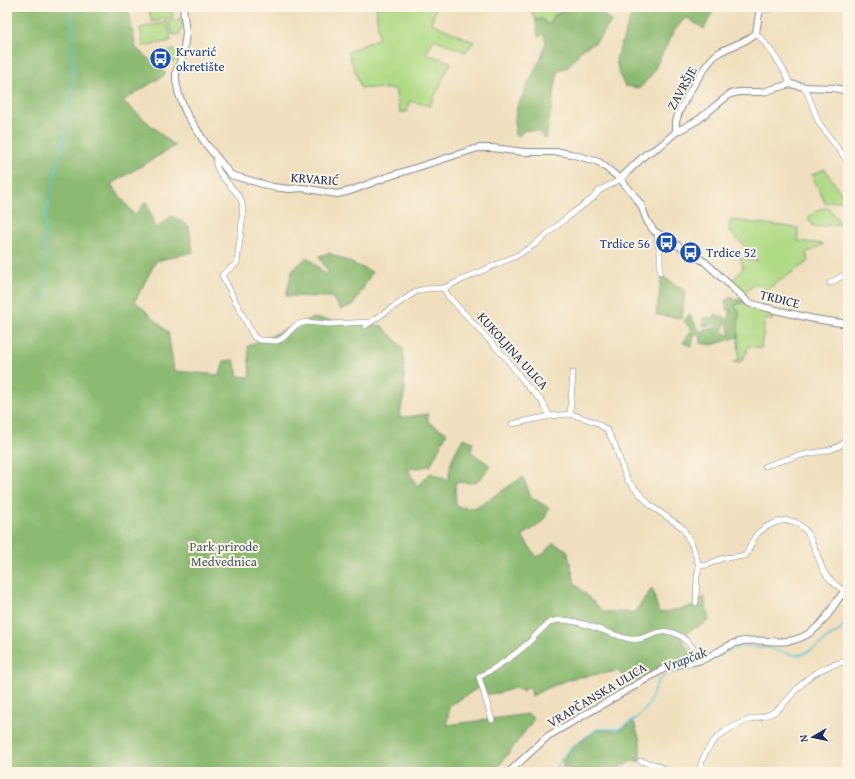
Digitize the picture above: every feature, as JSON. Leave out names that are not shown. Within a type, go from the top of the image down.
[{"type":"street","name":"KRVARIĆ","points":[[184,7],[186,33],[183,55],[176,72],[176,81],[186,113],[216,158],[231,175],[273,187],[289,189],[303,188],[337,194],[478,148],[492,148],[524,152],[571,154],[599,162],[620,178]]},
{"type":"street","points":[[776,7],[760,9],[756,33],[766,44],[787,76],[790,84]]},
{"type":"street","name":"ZAVRŠJE","points":[[676,132],[676,123],[686,98],[710,62],[720,52],[743,42],[756,33]]},
{"type":"street","points":[[366,326],[417,291],[444,288],[528,249],[592,199],[600,190],[614,183],[641,158],[660,146],[676,132],[698,120],[730,94],[763,92],[790,84],[805,87],[834,88],[848,91]]},
{"type":"street","points":[[805,87],[819,122],[848,162]]},
{"type":"street","points":[[216,158],[217,167],[241,199],[243,210],[237,263],[222,275],[254,337],[260,340],[277,341],[296,325],[306,322],[328,324],[371,322]]},
{"type":"street","name":"TRDICE","points":[[620,178],[638,200],[647,221],[658,234],[705,262],[749,303],[814,319],[848,324]]},
{"type":"street","points":[[658,234],[657,238],[660,254],[660,272]]},
{"type":"street","points":[[830,283],[848,273]]},
{"type":"street","name":"KUKOLJINA ULICA","points":[[444,288],[448,296],[505,357],[528,387],[541,400],[550,416]]},
{"type":"street","points":[[570,414],[573,373]]},
{"type":"street","points":[[512,424],[550,416],[570,414],[595,422],[607,430],[615,445],[628,481],[651,506],[683,528],[693,547],[699,566],[696,603]]},
{"type":"street","points":[[765,466],[807,454],[831,451],[842,446],[847,441]]},
{"type":"street","points":[[699,566],[707,565],[724,558],[745,556],[752,540],[763,529],[776,522],[787,520],[800,525],[807,534],[818,554],[825,573],[829,579],[846,590]]},
{"type":"street","name":"VRAPČANSKA ULICA","points":[[509,772],[548,736],[667,667],[703,659],[729,645],[739,642],[782,642],[804,637],[818,627],[846,590]]},
{"type":"street","points":[[492,720],[486,697],[478,677],[504,663],[547,626],[555,621],[577,622],[631,639],[642,639],[658,632],[674,633],[686,640],[703,659]]},
{"type":"street","points":[[699,772],[708,749],[719,735],[736,725],[774,712],[782,706],[800,686],[818,671],[831,665],[848,661]]},
{"type":"street","points":[[640,760],[657,765],[670,772]]},
{"type":"green space","name":"Park prirode Medvednica","points":[[7,7],[128,7],[136,48],[166,74],[123,101],[175,146],[111,184],[135,216],[146,201],[156,228],[172,216],[189,226],[193,252],[156,261],[135,301],[168,332],[174,371],[220,375],[224,361],[234,360],[238,376],[250,377],[248,346],[312,318],[382,326],[403,348],[405,391],[399,418],[428,414],[428,422],[447,433],[430,466],[408,469],[417,486],[430,473],[448,480],[452,459],[463,438],[473,442],[471,452],[491,466],[476,483],[455,482],[456,507],[476,508],[523,477],[531,497],[549,508],[543,522],[522,536],[537,557],[543,554],[553,543],[567,550],[575,584],[604,612],[635,612],[652,588],[659,613],[694,606],[704,597],[709,620],[702,625],[691,629],[682,641],[696,657],[671,660],[636,681],[632,673],[624,677],[619,671],[573,678],[532,696],[530,686],[523,691],[515,688],[499,693],[487,694],[478,688],[449,706],[447,725],[528,714],[534,719],[499,766],[470,772],[7,772]]},
{"type":"green space","points":[[148,7],[171,7],[173,17],[152,22]]},
{"type":"green space","points":[[376,7],[436,7],[431,23],[474,42],[465,52],[434,39],[426,54],[451,62],[430,106],[409,101],[407,112],[400,112],[395,89],[361,88],[348,52],[379,38]]},
{"type":"green space","points":[[529,7],[570,7],[553,16],[551,23],[546,24],[543,19],[536,20]]},
{"type":"green space","points":[[570,7],[592,7],[612,21],[595,43],[582,49],[568,67],[558,70],[546,139],[537,131],[525,130],[519,136],[515,135],[517,107],[541,58],[546,42],[544,34],[538,37],[536,20],[543,19],[546,24],[551,23],[553,17]]},
{"type":"green space","points":[[634,7],[715,7],[704,29],[686,17],[674,31],[652,74],[640,88],[625,86],[619,74],[616,59]]},
{"type":"green space","points":[[182,18],[182,28],[180,34],[172,35],[169,21]]},
{"type":"green space","points":[[167,22],[171,41],[143,46],[140,28]]},
{"type":"green space","points":[[175,50],[178,51],[178,61],[171,62],[168,61],[167,54],[168,51]]},
{"type":"green space","points":[[825,169],[845,200],[825,203],[812,175]]},
{"type":"green space","points":[[828,207],[841,224],[814,227],[808,218],[816,210]]},
{"type":"green space","points":[[731,220],[798,228],[798,241],[824,244],[806,253],[809,261],[765,291],[756,283],[744,294],[731,282],[743,268],[740,256],[743,256],[749,261],[758,261],[729,230]]},
{"type":"green space","points":[[329,253],[372,272],[354,304],[341,310],[332,297],[286,296],[292,271],[307,257],[326,274],[329,273],[319,256]]},
{"type":"green space","points":[[662,276],[685,291],[682,318],[656,315]]},
{"type":"green space","points":[[733,297],[734,301],[738,299],[744,302],[734,306],[739,310],[738,337],[712,345],[700,343],[701,335],[694,335],[692,346],[683,343],[692,330],[684,321],[689,314],[700,332],[705,329],[717,328],[717,324],[703,326],[703,318],[714,318],[714,314],[726,318],[723,333],[731,335],[727,323],[731,309],[727,310],[725,300]]},
{"type":"green space","points":[[744,302],[773,311],[772,320],[765,319],[761,348],[748,346],[747,353],[745,354],[743,360],[738,363],[733,362],[739,359],[739,310],[734,306]]},
{"type":"green space","points":[[634,722],[640,740],[640,761],[632,761],[614,770],[615,772],[570,772],[573,769],[563,768],[563,760],[573,747],[597,730],[620,730]]},
{"type":"waterway","points":[[46,302],[45,218],[65,133],[73,75],[71,7]]},
{"type":"waterway","name":"Vrapčak","points":[[555,772],[562,758],[573,746],[597,729],[619,729],[637,718],[648,706],[658,681],[668,674],[699,668],[729,650],[746,646],[767,648],[793,655],[803,654],[822,644],[826,639],[839,631],[844,625],[848,616]]},
{"type":"place","name":"Krvarić okretište","points":[[161,58]]},
{"type":"place","name":"Trdice 56","points":[[666,243]]},
{"type":"place","name":"Trdice 52","points":[[691,252]]}]
